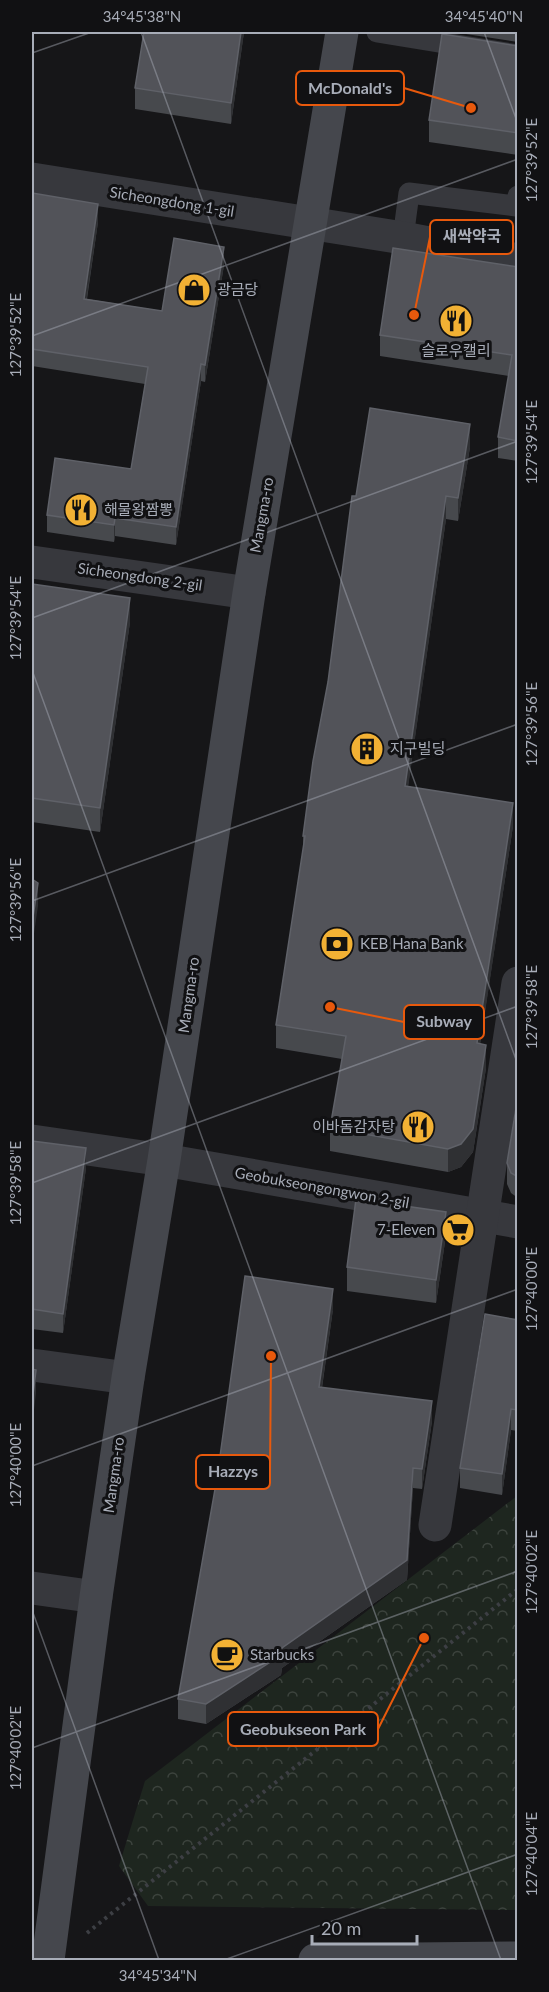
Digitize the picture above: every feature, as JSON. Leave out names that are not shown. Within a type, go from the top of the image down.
[{"type":"street","name":"Mangma-ro","points":[[48,1960],[96,1598],[129,1378],[249,593],[312,225],[342,32]]},
{"type":"street","name":"Sicheongdong 1-gil","points":[[32,179],[404,238],[518,260]]},
{"type":"street","name":"Sicheongdong 2-gil","points":[[32,562],[249,593]]},
{"type":"street","points":[[435,1525],[480,1215],[518,983]]},
{"type":"street","name":"Geobukseongongwon 2-gil","points":[[32,1141],[164,1160],[518,1222]]},
{"type":"street","points":[[32,1365],[129,1378]]},
{"type":"street","points":[[32,1588],[96,1598]]},
{"type":"street","points":[[315,1960],[518,1958]]},
{"type":"lane","points":[[376,32],[518,54]]},
{"type":"lane","points":[[404,238],[409,193],[516,206],[518,196]]},
{"type":"path","points":[[81,1938],[518,1589]]},
{"type":"green space","points":[[517,1496],[517,1910],[148,1906],[119,1866],[145,1781]]},
{"type":"building","points":[[144,32],[241,32],[231,103],[135,88]]},
{"type":"building","points":[[442,34],[518,46],[518,133],[429,120]]},
{"type":"building","points":[[32,193],[98,204],[84,299],[162,311],[174,238],[224,247],[205,365],[201,364],[176,527],[115,518],[114,525],[47,515],[55,458],[131,469],[148,367],[32,349]]},
{"type":"building","points":[[393,248],[518,267],[518,441],[498,437],[512,355],[380,335]]},
{"type":"building","points":[[370,408],[470,424],[458,498],[446,496],[405,786],[513,803],[477,1043],[486,1045],[473,1129],[461,1144],[448,1149],[330,1128],[346,1036],[276,1025],[305,836],[303,836],[313,761],[328,682],[352,496],[356,496]]},
{"type":"building","points":[[32,584],[130,598],[100,808],[32,798]]},
{"type":"building","points":[[32,879],[38,883],[32,924]]},
{"type":"building","points":[[518,1096],[518,1177],[511,1173],[507,1163]]},
{"type":"building","points":[[32,1141],[86,1148],[63,1314],[32,1309]]},
{"type":"building","points":[[356,1199],[446,1212],[436,1280],[347,1267]]},
{"type":"building","points":[[245,1276],[333,1289],[319,1387],[432,1401],[422,1469],[413,1468],[407,1560],[282,1648],[281,1655],[206,1704],[178,1699],[217,1478]]},
{"type":"building","points":[[485,1314],[518,1320],[518,1410],[511,1409],[502,1474],[460,1468]]},
{"type":"building","points":[[32,1369],[36,1370],[32,1403]]},
{"type":"place","name":"McDonald's","points":[[471,108]]},
{"type":"place","name":"광금당","points":[[194,290]]},
{"type":"place","name":"새싹약국","points":[[414,315]]},
{"type":"place","name":"슬로우캘리","points":[[456,321]]},
{"type":"place","name":"해물왕짬뽕","points":[[81,510]]},
{"type":"place","name":"지구빌딩","points":[[367,749]]},
{"type":"place","name":"KEB Hana Bank","points":[[337,944]]},
{"type":"place","name":"Subway","points":[[330,1007]]},
{"type":"place","name":"이바돔감자탕","points":[[418,1127]]},
{"type":"place","name":"7-Eleven","points":[[458,1230]]},
{"type":"place","name":"Hazzys","points":[[271,1356]]},
{"type":"place","name":"Geobukseon Park","points":[[424,1638]]},
{"type":"place","name":"Starbucks","points":[[227,1655]]}]
